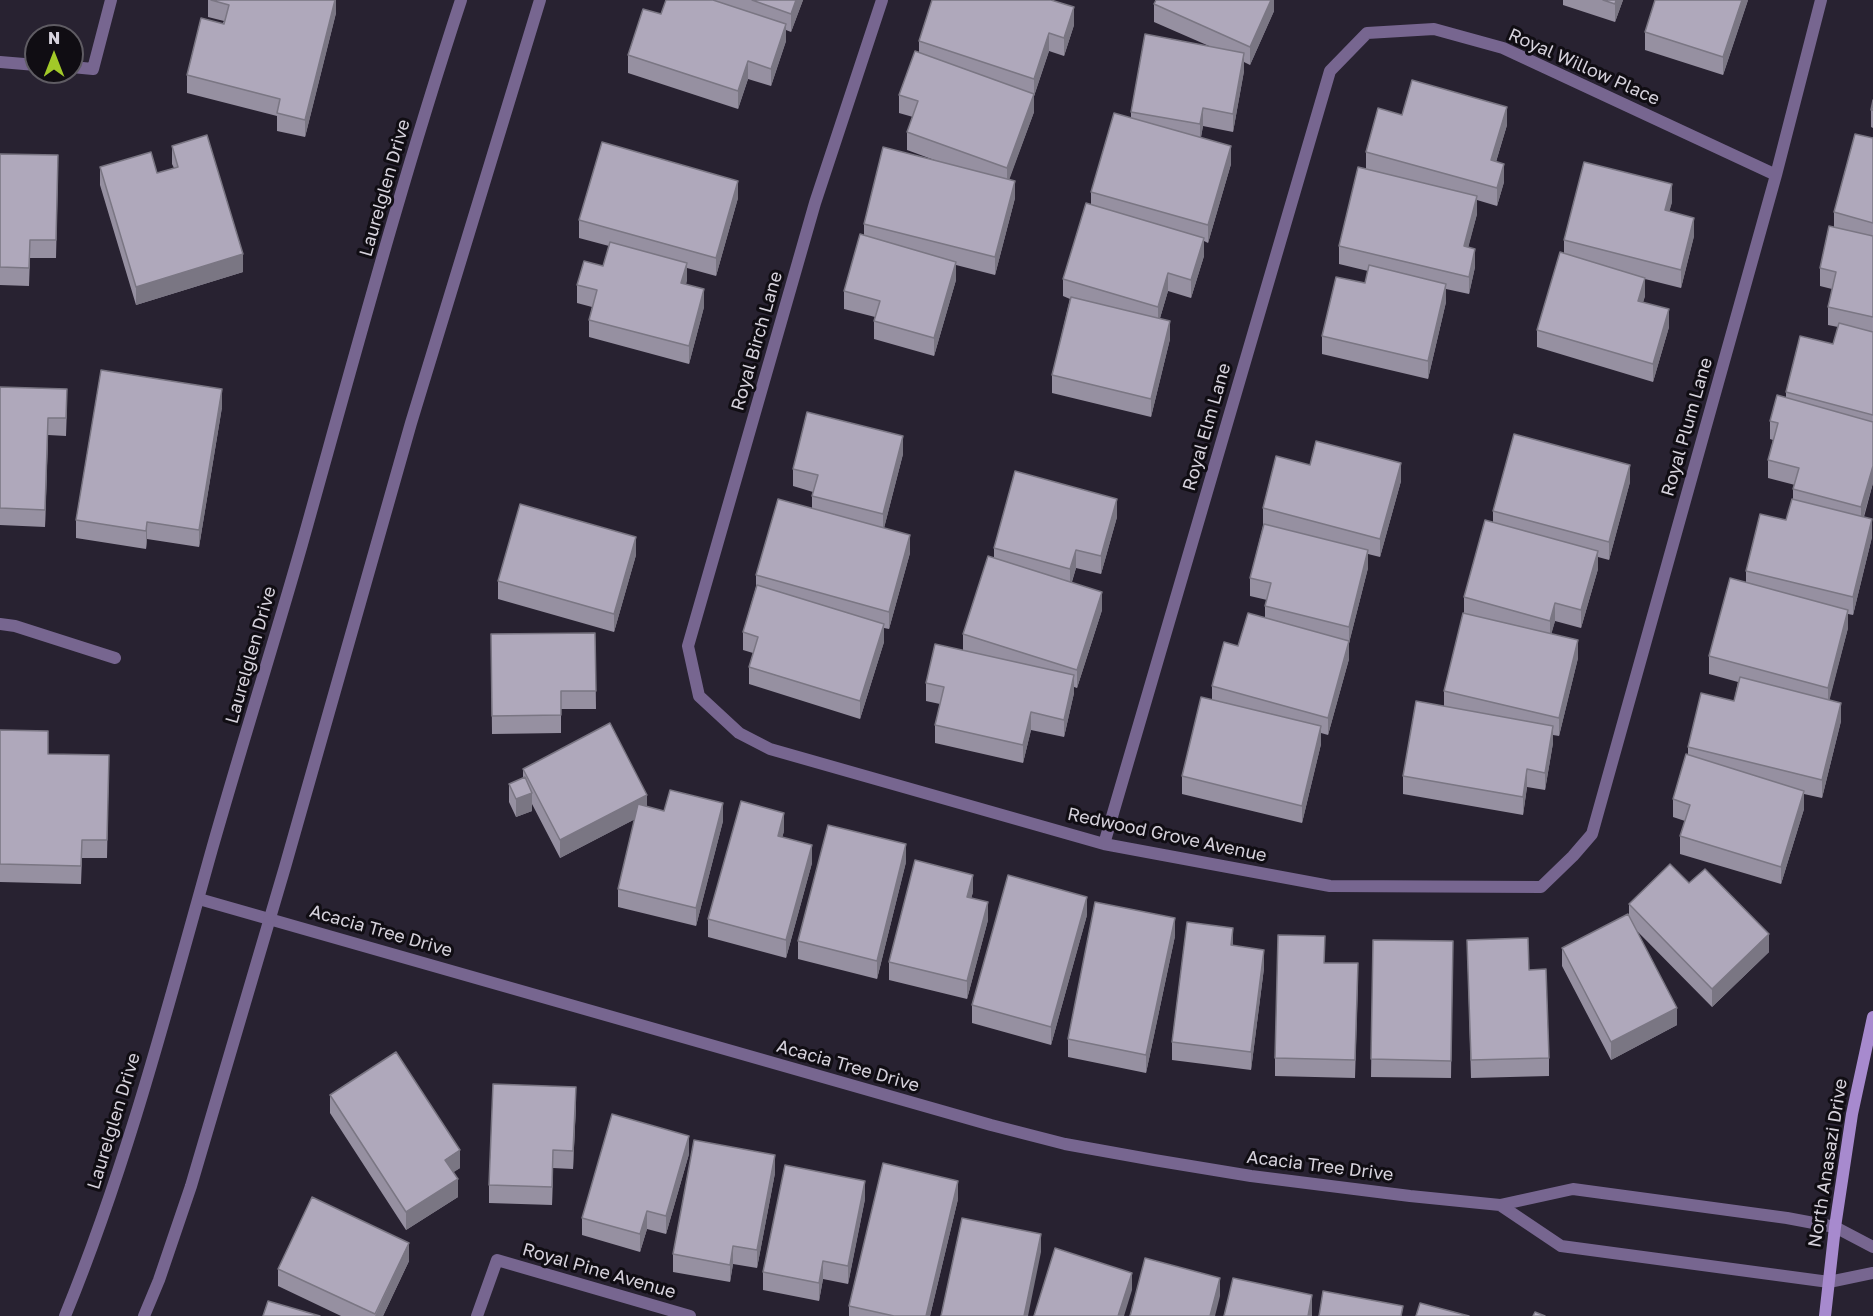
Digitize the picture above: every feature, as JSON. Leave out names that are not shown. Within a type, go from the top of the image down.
[{"type":"main road","name":"North Anasazi Drive","points":[[1825,1316],[1835,1227],[1852,1114],[1873,1017]]},
{"type":"street","points":[[84,68],[93,69],[111,0]]},
{"type":"street","name":"Laurelglen Drive","points":[[65,1316],[86,1264],[122,1160],[267,667],[443,54],[461,0]]},
{"type":"street","points":[[144,1316],[159,1280],[191,1186],[411,423],[540,0]]},
{"type":"street","name":"Royal Birch Lane","points":[[699,696],[688,646],[815,202],[882,0]]},
{"type":"street","name":"Royal Plum Lane","points":[[1573,856],[1592,834],[1776,175],[1821,0]]},
{"type":"street","name":"Royal Willow Place","points":[[1367,33],[1434,29],[1503,48],[1776,175]]},
{"type":"street","name":"Royal Elm Lane","points":[[1104,844],[1330,71],[1367,33]]},
{"type":"street","points":[[0,62],[24,64]]},
{"type":"street","points":[[0,624],[15,626],[115,658]]},
{"type":"street","name":"Redwood Grove Avenue","points":[[699,696],[739,733],[770,749],[1104,844],[1330,886],[1541,887],[1573,856]]},
{"type":"street","name":"Acacia Tree Drive","points":[[199,898],[979,1122],[1065,1144],[1251,1176],[1410,1196],[1500,1204],[1573,1189],[1787,1218],[1835,1227],[1873,1247]]},
{"type":"street","name":"Acacia Tree Drive","points":[[1500,1204],[1560,1245],[1829,1282],[1873,1273]]},
{"type":"street","name":"Royal Pine Avenue","points":[[477,1316],[497,1260],[690,1316]]},
{"type":"building","points":[[211,0],[335,0],[305,120],[277,113],[280,99],[187,75],[201,18],[224,24],[229,5]]},
{"type":"building","points":[[666,0],[713,0],[786,24],[771,69],[748,61],[738,91],[628,55],[643,9],[661,14]]},
{"type":"building","points":[[752,0],[796,0],[791,14]]},
{"type":"building","points":[[932,0],[1051,0],[1074,7],[1064,38],[1049,33],[1034,79],[919,41]]},
{"type":"building","points":[[1156,0],[1271,0],[1250,47],[1154,4]]},
{"type":"building","points":[[1603,0],[1616,0],[1615,4]]},
{"type":"building","points":[[1655,0],[1742,0],[1723,57],[1645,32]]},
{"type":"building","points":[[1145,34],[1244,53],[1233,114],[1203,108],[1200,124],[1131,112]]},
{"type":"building","points":[[915,51],[1034,94],[1007,168],[907,132],[918,101],[899,95]]},
{"type":"building","points":[[1412,80],[1507,107],[1491,160],[1504,164],[1497,188],[1366,152],[1378,108],[1402,115]]},
{"type":"building","points":[[1114,113],[1231,146],[1208,225],[1091,192]]},
{"type":"building","points":[[1855,134],[1873,138],[1873,223],[1834,212]]},
{"type":"building","points":[[207,135],[243,254],[136,287],[100,167],[151,152],[157,173],[178,167],[172,146]]},
{"type":"building","points":[[602,142],[738,181],[716,258],[579,220]]},
{"type":"building","points":[[883,147],[1015,181],[995,257],[864,224]]},
{"type":"building","points":[[0,154],[58,155],[56,240],[30,240],[29,268],[0,267]]},
{"type":"building","points":[[1584,162],[1672,184],[1665,210],[1694,218],[1681,270],[1564,240]]},
{"type":"building","points":[[1358,167],[1477,196],[1464,246],[1475,249],[1469,277],[1339,246]]},
{"type":"building","points":[[1086,203],[1204,238],[1191,280],[1168,273],[1158,307],[1063,279]]},
{"type":"building","points":[[1829,226],[1873,236],[1873,317],[1828,307],[1836,272],[1820,268]]},
{"type":"building","points":[[860,234],[956,262],[934,338],[874,321],[880,301],[844,291]]},
{"type":"building","points":[[610,242],[687,263],[681,283],[704,289],[689,346],[589,320],[597,290],[577,285],[584,261],[603,266]]},
{"type":"building","points":[[1560,252],[1645,278],[1638,301],[1669,309],[1653,364],[1537,330]]},
{"type":"building","points":[[1369,265],[1446,284],[1428,361],[1322,336],[1336,277],[1365,283]]},
{"type":"building","points":[[1071,297],[1170,321],[1151,399],[1052,375]]},
{"type":"building","points":[[1839,323],[1873,332],[1873,415],[1786,392],[1800,336],[1833,344]]},
{"type":"building","points":[[101,370],[222,389],[199,530],[147,522],[146,531],[76,520]]},
{"type":"building","points":[[0,387],[67,389],[66,418],[48,418],[45,510],[0,508]]},
{"type":"building","points":[[1777,395],[1873,422],[1873,466],[1861,507],[1793,489],[1799,468],[1768,460],[1778,423],[1770,421]]},
{"type":"building","points":[[807,412],[903,436],[883,514],[812,496],[818,475],[793,469]]},
{"type":"building","points":[[1514,434],[1630,465],[1609,542],[1493,511]]},
{"type":"building","points":[[1316,441],[1401,463],[1380,539],[1263,508],[1276,456],[1310,465]]},
{"type":"building","points":[[1015,471],[1117,499],[1101,556],[1076,550],[1070,569],[994,548]]},
{"type":"building","points":[[778,499],[910,535],[889,612],[756,575]]},
{"type":"building","points":[[1792,499],[1872,519],[1853,597],[1746,571],[1760,514],[1786,520]]},
{"type":"building","points":[[520,504],[636,537],[614,614],[498,581]]},
{"type":"building","points":[[1485,520],[1598,551],[1581,610],[1555,603],[1550,621],[1464,597]]},
{"type":"building","points":[[1264,524],[1368,550],[1349,627],[1265,606],[1271,583],[1250,578]]},
{"type":"building","points":[[988,556],[1102,592],[1077,670],[963,634]]},
{"type":"building","points":[[1730,578],[1848,610],[1828,688],[1709,656]]},
{"type":"building","points":[[757,585],[884,624],[860,701],[749,667],[758,637],[743,632]]},
{"type":"building","points":[[1248,613],[1349,641],[1328,718],[1212,686],[1224,642],[1238,646]]},
{"type":"building","points":[[1463,613],[1578,640],[1559,718],[1444,691]]},
{"type":"building","points":[[595,633],[596,691],[561,691],[561,715],[492,716],[491,634]]},
{"type":"building","points":[[935,644],[1074,675],[1064,720],[1031,712],[1023,745],[935,725],[944,687],[926,683]]},
{"type":"building","points":[[1740,677],[1841,703],[1822,780],[1688,747],[1701,693],[1734,701]]},
{"type":"building","points":[[1201,697],[1321,726],[1302,806],[1182,776]]},
{"type":"building","points":[[1416,701],[1553,726],[1545,773],[1527,769],[1523,797],[1403,776]]},
{"type":"building","points":[[610,723],[647,795],[560,840],[523,769]]},
{"type":"building","points":[[0,730],[48,731],[48,754],[109,755],[107,840],[82,840],[81,866],[0,864]]},
{"type":"building","points":[[1686,754],[1804,791],[1781,867],[1680,836],[1690,805],[1673,799]]},
{"type":"building","points":[[525,777],[532,793],[516,799],[509,784]]},
{"type":"building","points":[[670,790],[723,803],[696,908],[618,889],[638,804],[664,811]]},
{"type":"building","points":[[741,801],[784,813],[778,836],[812,845],[786,940],[708,919]]},
{"type":"building","points":[[828,825],[906,844],[877,961],[798,941]]},
{"type":"building","points":[[915,860],[973,875],[967,897],[988,902],[967,981],[889,962]]},
{"type":"building","points":[[1670,864],[1689,883],[1705,869],[1769,934],[1712,989],[1629,904]]},
{"type":"building","points":[[1008,875],[1087,897],[1051,1027],[972,1005]]},
{"type":"building","points":[[1095,902],[1175,918],[1146,1055],[1068,1039]]},
{"type":"building","points":[[1628,914],[1677,1008],[1611,1042],[1562,948]]},
{"type":"building","points":[[1187,922],[1233,928],[1231,945],[1264,950],[1251,1052],[1172,1042]]},
{"type":"building","points":[[1278,935],[1325,936],[1324,963],[1358,963],[1355,1060],[1275,1058]]},
{"type":"building","points":[[1528,938],[1529,970],[1546,969],[1549,1058],[1471,1060],[1467,940]]},
{"type":"building","points":[[1373,940],[1453,941],[1451,1061],[1371,1059]]},
{"type":"building","points":[[396,1052],[460,1150],[445,1160],[458,1179],[406,1212],[330,1095]]},
{"type":"building","points":[[493,1084],[576,1087],[573,1151],[553,1150],[552,1187],[489,1185]]},
{"type":"building","points":[[612,1114],[689,1136],[666,1216],[647,1211],[640,1234],[582,1218]]},
{"type":"building","points":[[694,1140],[775,1155],[757,1250],[733,1246],[730,1265],[673,1254]]},
{"type":"building","points":[[883,1163],[958,1181],[926,1316],[894,1316],[849,1306]]},
{"type":"building","points":[[785,1165],[865,1181],[848,1266],[823,1261],[819,1283],[763,1272]]},
{"type":"building","points":[[312,1197],[409,1243],[375,1314],[278,1269]]},
{"type":"building","points":[[962,1218],[1041,1234],[1024,1316],[941,1316]]},
{"type":"building","points":[[1055,1248],[1132,1273],[1118,1316],[1034,1316]]},
{"type":"building","points":[[1145,1258],[1220,1278],[1210,1316],[1130,1316]]},
{"type":"building","points":[[1233,1278],[1312,1295],[1308,1316],[1224,1316]]},
{"type":"building","points":[[1323,1291],[1403,1306],[1401,1316],[1319,1316]]},
{"type":"building","points":[[268,1301],[320,1316],[263,1316]]},
{"type":"building","points":[[1420,1303],[1469,1316],[1416,1316]]},
{"type":"building","points":[[1535,1312],[1545,1316],[1533,1316]]}]
